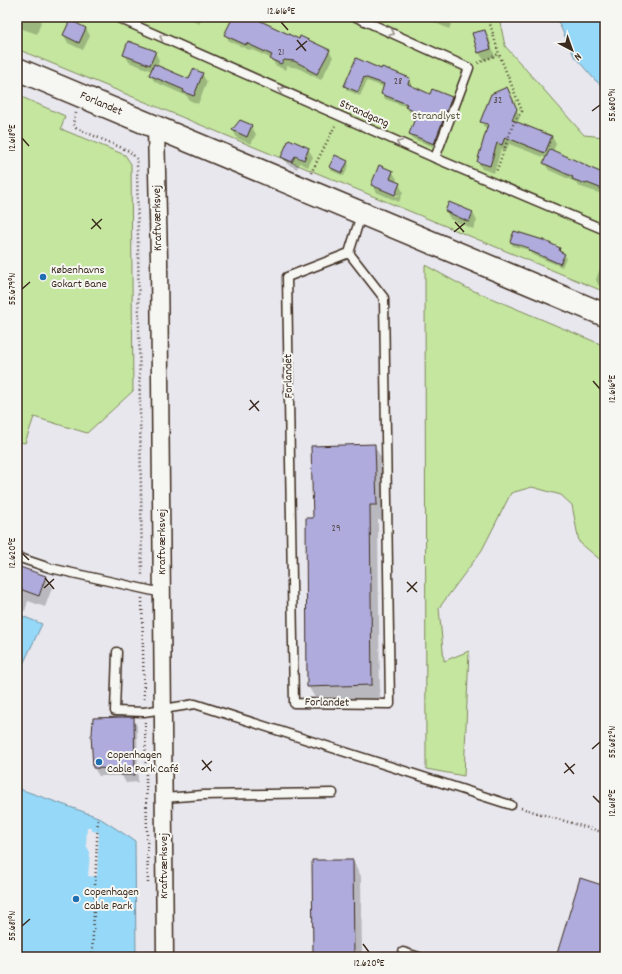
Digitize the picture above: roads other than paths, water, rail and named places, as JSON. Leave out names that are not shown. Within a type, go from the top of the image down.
[{"type":"street","name":"Forlandet","points":[[17,69],[605,315]]},
{"type":"street","name":"Kraftværksvej","points":[[156,128],[159,259],[165,957]]},
{"type":"lane","name":"Strandgang","points":[[116,17],[435,158],[605,230]]},
{"type":"lane","points":[[356,17],[469,68],[435,158]]},
{"type":"lane","points":[[349,253],[362,214]]},
{"type":"lane","name":"Forlandet","points":[[349,253],[384,298],[390,704],[294,703],[287,276],[349,253]]},
{"type":"lane","points":[[17,557],[50,568],[162,593]]},
{"type":"lane","points":[[117,652],[115,711],[144,712],[195,704],[511,804]]},
{"type":"lane","points":[[164,798],[203,795],[333,793]]},
{"type":"lane","points":[[403,952],[419,957]]},
{"type":"water","points":[[556,17],[605,17],[605,88],[595,80],[574,56]]},
{"type":"water","points":[[17,614],[42,624],[17,677]]},
{"type":"water","name":"Copenhagen Cable Park","points":[[17,788],[98,817],[135,841],[136,957],[17,957]]},
{"type":"place","name":"Københavns Gokart Bane","points":[[43,277]]},
{"type":"place","name":"Copenhagen Cable Park Café","points":[[99,762]]},
{"type":"place","name":"Copenhagen Cable Park","points":[[76,899]]},
{"type":"park label","name":"Strandlyst","points":[[436,116]]}]
